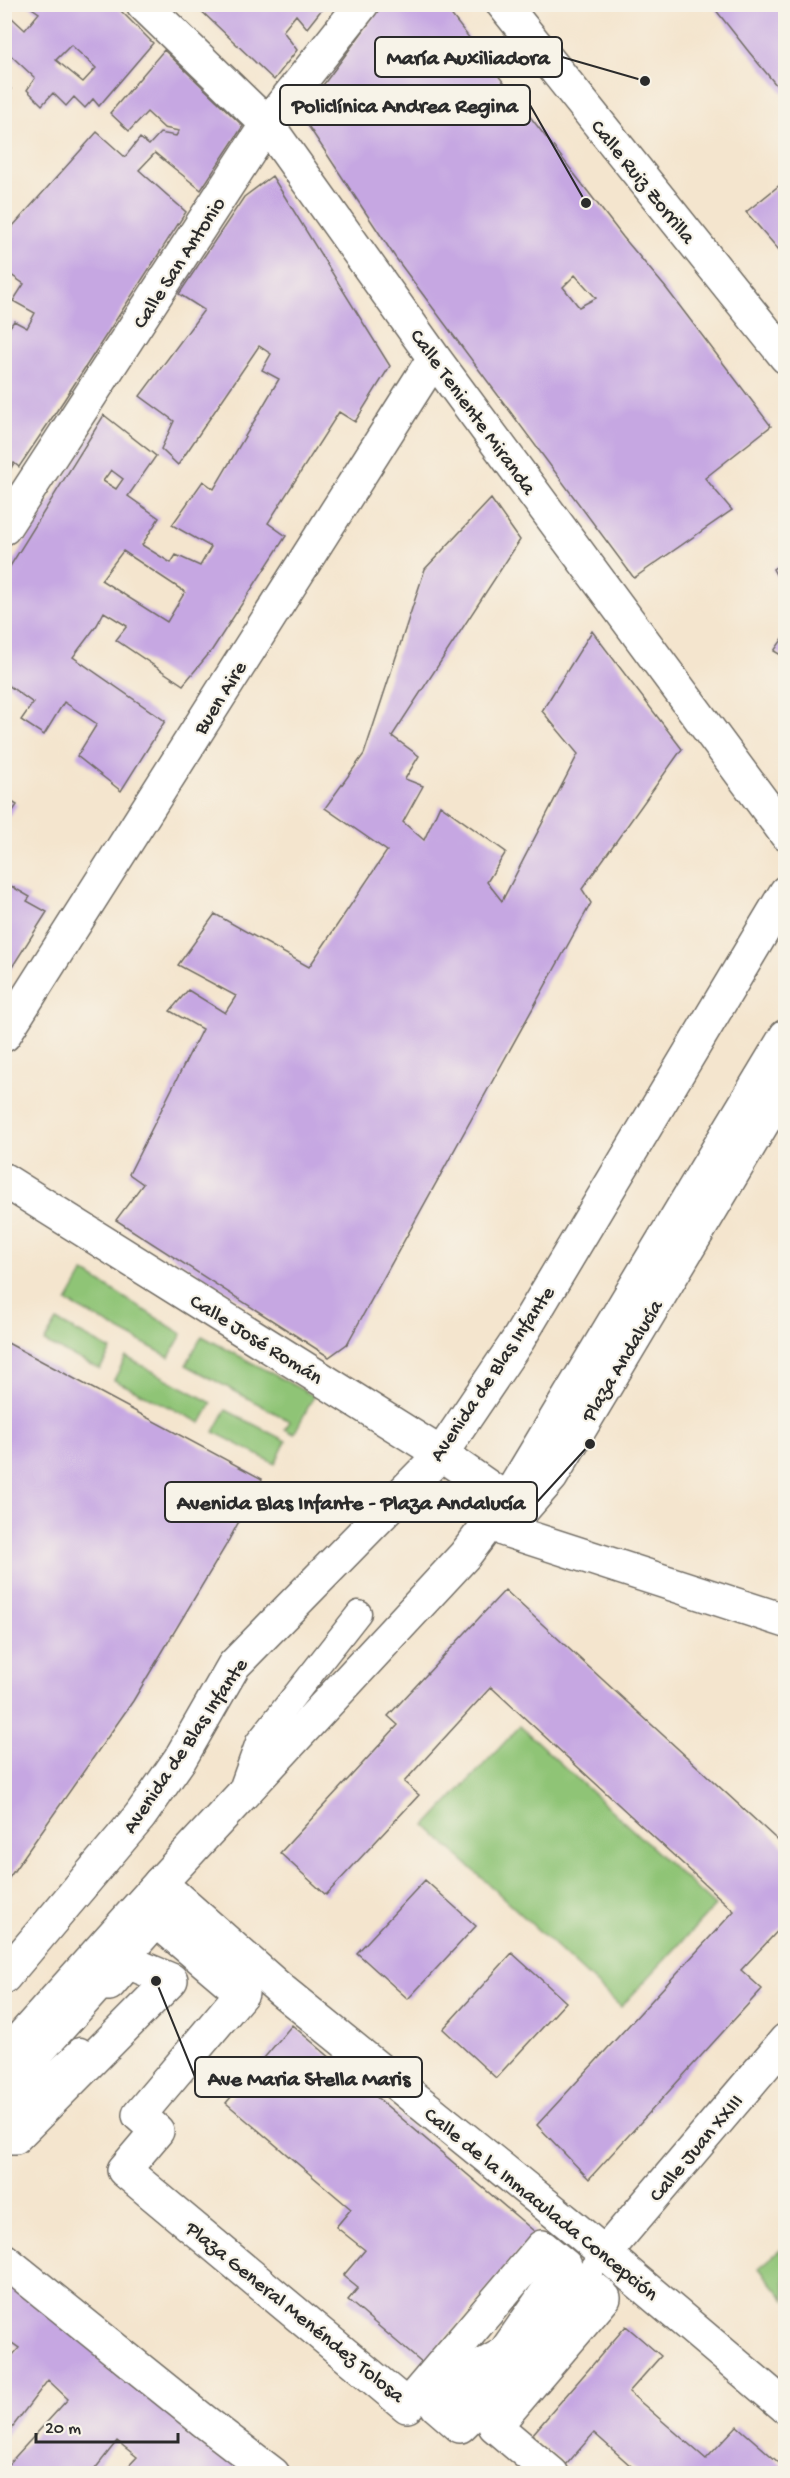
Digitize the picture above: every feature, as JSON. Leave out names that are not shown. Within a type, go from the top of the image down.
[{"type":"street","name":"Calle Teniente Miranda","points":[[143,4],[267,124],[434,358],[786,834]]},
{"type":"street","name":"Calle San Antonio","points":[[4,528],[267,124],[362,4]]},
{"type":"street","name":"Calle Ruiz Zorrilla","points":[[503,4],[786,357]]},
{"type":"street","name":"Buen Aire","points":[[4,1035],[434,358]]},
{"type":"street","name":"Avenida de Blas Infante","points":[[4,1977],[140,1816],[180,1759],[234,1665],[441,1454],[518,1340],[786,892]]},
{"type":"street","points":[[4,2057],[160,1883],[465,1555],[507,1500],[786,1036]]},
{"type":"street","name":"Plaza Andalucía","points":[[786,1084],[551,1477],[505,1530],[786,1621]]},
{"type":"street","name":"Calle José Román","points":[[4,1180],[441,1454],[507,1500]]},
{"type":"street","name":"Calle de la Inmaculada Concepción","points":[[160,1883],[280,1989],[605,2253],[786,2406]]},
{"type":"street","name":"Plaza General Menéndez Tolosa","points":[[4,2137],[15,2137],[171,1980],[128,1962],[12,2093],[4,2090],[156,1920],[242,1993],[139,2115],[157,2131],[124,2170],[407,2406],[542,2247],[566,2266],[504,2354],[466,2375],[437,2406],[450,2418]]},
{"type":"street","name":"Calle Juan XXIII","points":[[605,2253],[786,2040]]},
{"type":"street","points":[[4,2260],[273,2474]]},
{"type":"street","points":[[450,2418],[460,2426],[497,2390],[514,2384],[597,2292],[604,2298],[495,2426],[552,2474]]},
{"type":"lane","points":[[237,1800],[258,1742],[359,1613]]},
{"type":"lane","points":[[4,2110],[15,2110],[85,2045]]},
{"type":"lane","points":[[450,2418],[488,2376],[517,2358],[605,2253]]},
{"type":"green space","points":[[84,1272],[182,1334],[169,1357],[67,1302]]},
{"type":"green space","points":[[57,1321],[111,1350],[100,1369],[44,1342]]},
{"type":"green space","points":[[202,1336],[314,1396],[294,1434],[285,1429],[290,1421],[186,1365]]},
{"type":"green space","points":[[126,1357],[212,1403],[201,1423],[114,1380]]},
{"type":"green space","points":[[226,1410],[286,1441],[275,1464],[214,1432]]},
{"type":"green space","points":[[520,1726],[715,1906],[621,2007],[426,1826]]},
{"type":"green space","points":[[785,2246],[785,2300],[759,2268]]},
{"type":"building","points":[[26,4],[114,4],[153,43],[99,106],[93,99],[85,108],[74,97],[66,106],[53,93],[42,105],[27,90],[35,78],[4,49],[4,25],[11,17],[25,30],[39,13]],"holes":[[[71,45],[96,68],[83,82],[56,60]]]},
{"type":"building","points":[[194,4],[326,4],[307,28],[296,15],[283,31],[297,50],[274,80]]},
{"type":"building","points":[[383,4],[443,4],[771,426],[705,478],[732,510],[634,578],[395,257],[301,115]],"holes":[[[575,275],[596,298],[579,307],[563,287]]]},
{"type":"building","points":[[711,4],[786,4],[786,97],[749,52]]},
{"type":"building","points":[[164,50],[243,126],[201,190],[155,153],[139,170],[186,212],[19,467],[14,463],[4,481],[4,335],[14,321],[27,328],[35,313],[13,301],[24,284],[4,270],[4,236],[97,132],[125,157],[140,138],[149,145],[160,133],[176,136],[179,131],[164,128],[147,112],[129,131],[110,113]]},
{"type":"building","points":[[4,83],[11,89],[4,96]]},
{"type":"building","points":[[272,176],[390,366],[355,422],[339,412],[268,523],[286,536],[212,650],[183,685],[116,640],[127,626],[104,612],[73,657],[165,721],[121,791],[77,756],[97,724],[64,702],[44,735],[21,720],[33,703],[4,682],[4,576],[104,415],[156,456],[128,496],[159,518],[142,545],[171,563],[176,555],[200,566],[211,547],[172,525],[203,481],[214,489],[279,379],[262,370],[271,354],[259,346],[178,465],[161,449],[174,421],[140,396],[204,310],[179,294],[244,197]],"holes":[[[111,470],[123,479],[116,489],[103,481]],[[123,551],[185,592],[167,622],[101,580]]]},
{"type":"building","points":[[786,180],[786,258],[746,212]]},
{"type":"building","points":[[491,499],[520,540],[392,736],[419,756],[405,779],[423,786],[403,822],[424,840],[440,805],[506,852],[487,882],[502,901],[578,754],[542,711],[592,631],[682,749],[582,889],[591,903],[347,1344],[329,1357],[116,1220],[143,1184],[129,1174],[202,1029],[170,1011],[188,990],[225,1013],[236,996],[178,965],[215,914],[309,967],[387,851],[325,808],[364,754],[425,569]]},
{"type":"building","points":[[786,560],[786,593],[773,569]]},
{"type":"building","points":[[786,634],[786,658],[774,651]]},
{"type":"building","points":[[4,797],[17,805],[4,824]]},
{"type":"building","points":[[4,882],[30,897],[27,901],[47,912],[4,980]]},
{"type":"building","points":[[4,1341],[262,1479],[225,1547],[133,1701],[4,1885]]},
{"type":"building","points":[[505,1590],[786,1848],[786,1922],[741,1970],[762,1989],[589,2179],[537,2125],[734,1911],[491,1687],[404,1782],[419,1795],[326,1895],[280,1853],[398,1725],[388,1716]]},
{"type":"building","points":[[425,1880],[476,1926],[408,1999],[357,1953]]},
{"type":"building","points":[[512,1953],[566,2002],[496,2078],[443,2029]]},
{"type":"building","points":[[292,2025],[535,2232],[423,2364],[348,2300],[358,2288],[343,2276],[365,2250],[336,2227],[351,2209],[226,2103]]},
{"type":"building","points":[[5,2260],[259,2474],[121,2474],[137,2457],[117,2441],[91,2474],[5,2474],[5,2468],[68,2399],[48,2380],[4,2438],[4,2365],[19,2348],[5,2338]]},
{"type":"building","points":[[626,2326],[661,2356],[629,2392],[706,2459],[737,2426],[786,2469],[786,2474],[640,2474],[594,2433],[566,2465],[532,2435]]},
{"type":"place","name":"María Auxiliadora","points":[[645,81]]},
{"type":"place","name":"Policlínica Andrea Regina","points":[[586,203]]},
{"type":"place","name":"Avenida Blas Infante - Plaza Andalucía","points":[[590,1444]]},
{"type":"place","name":"Ave Maria Stella Maris","points":[[156,1981]]}]
